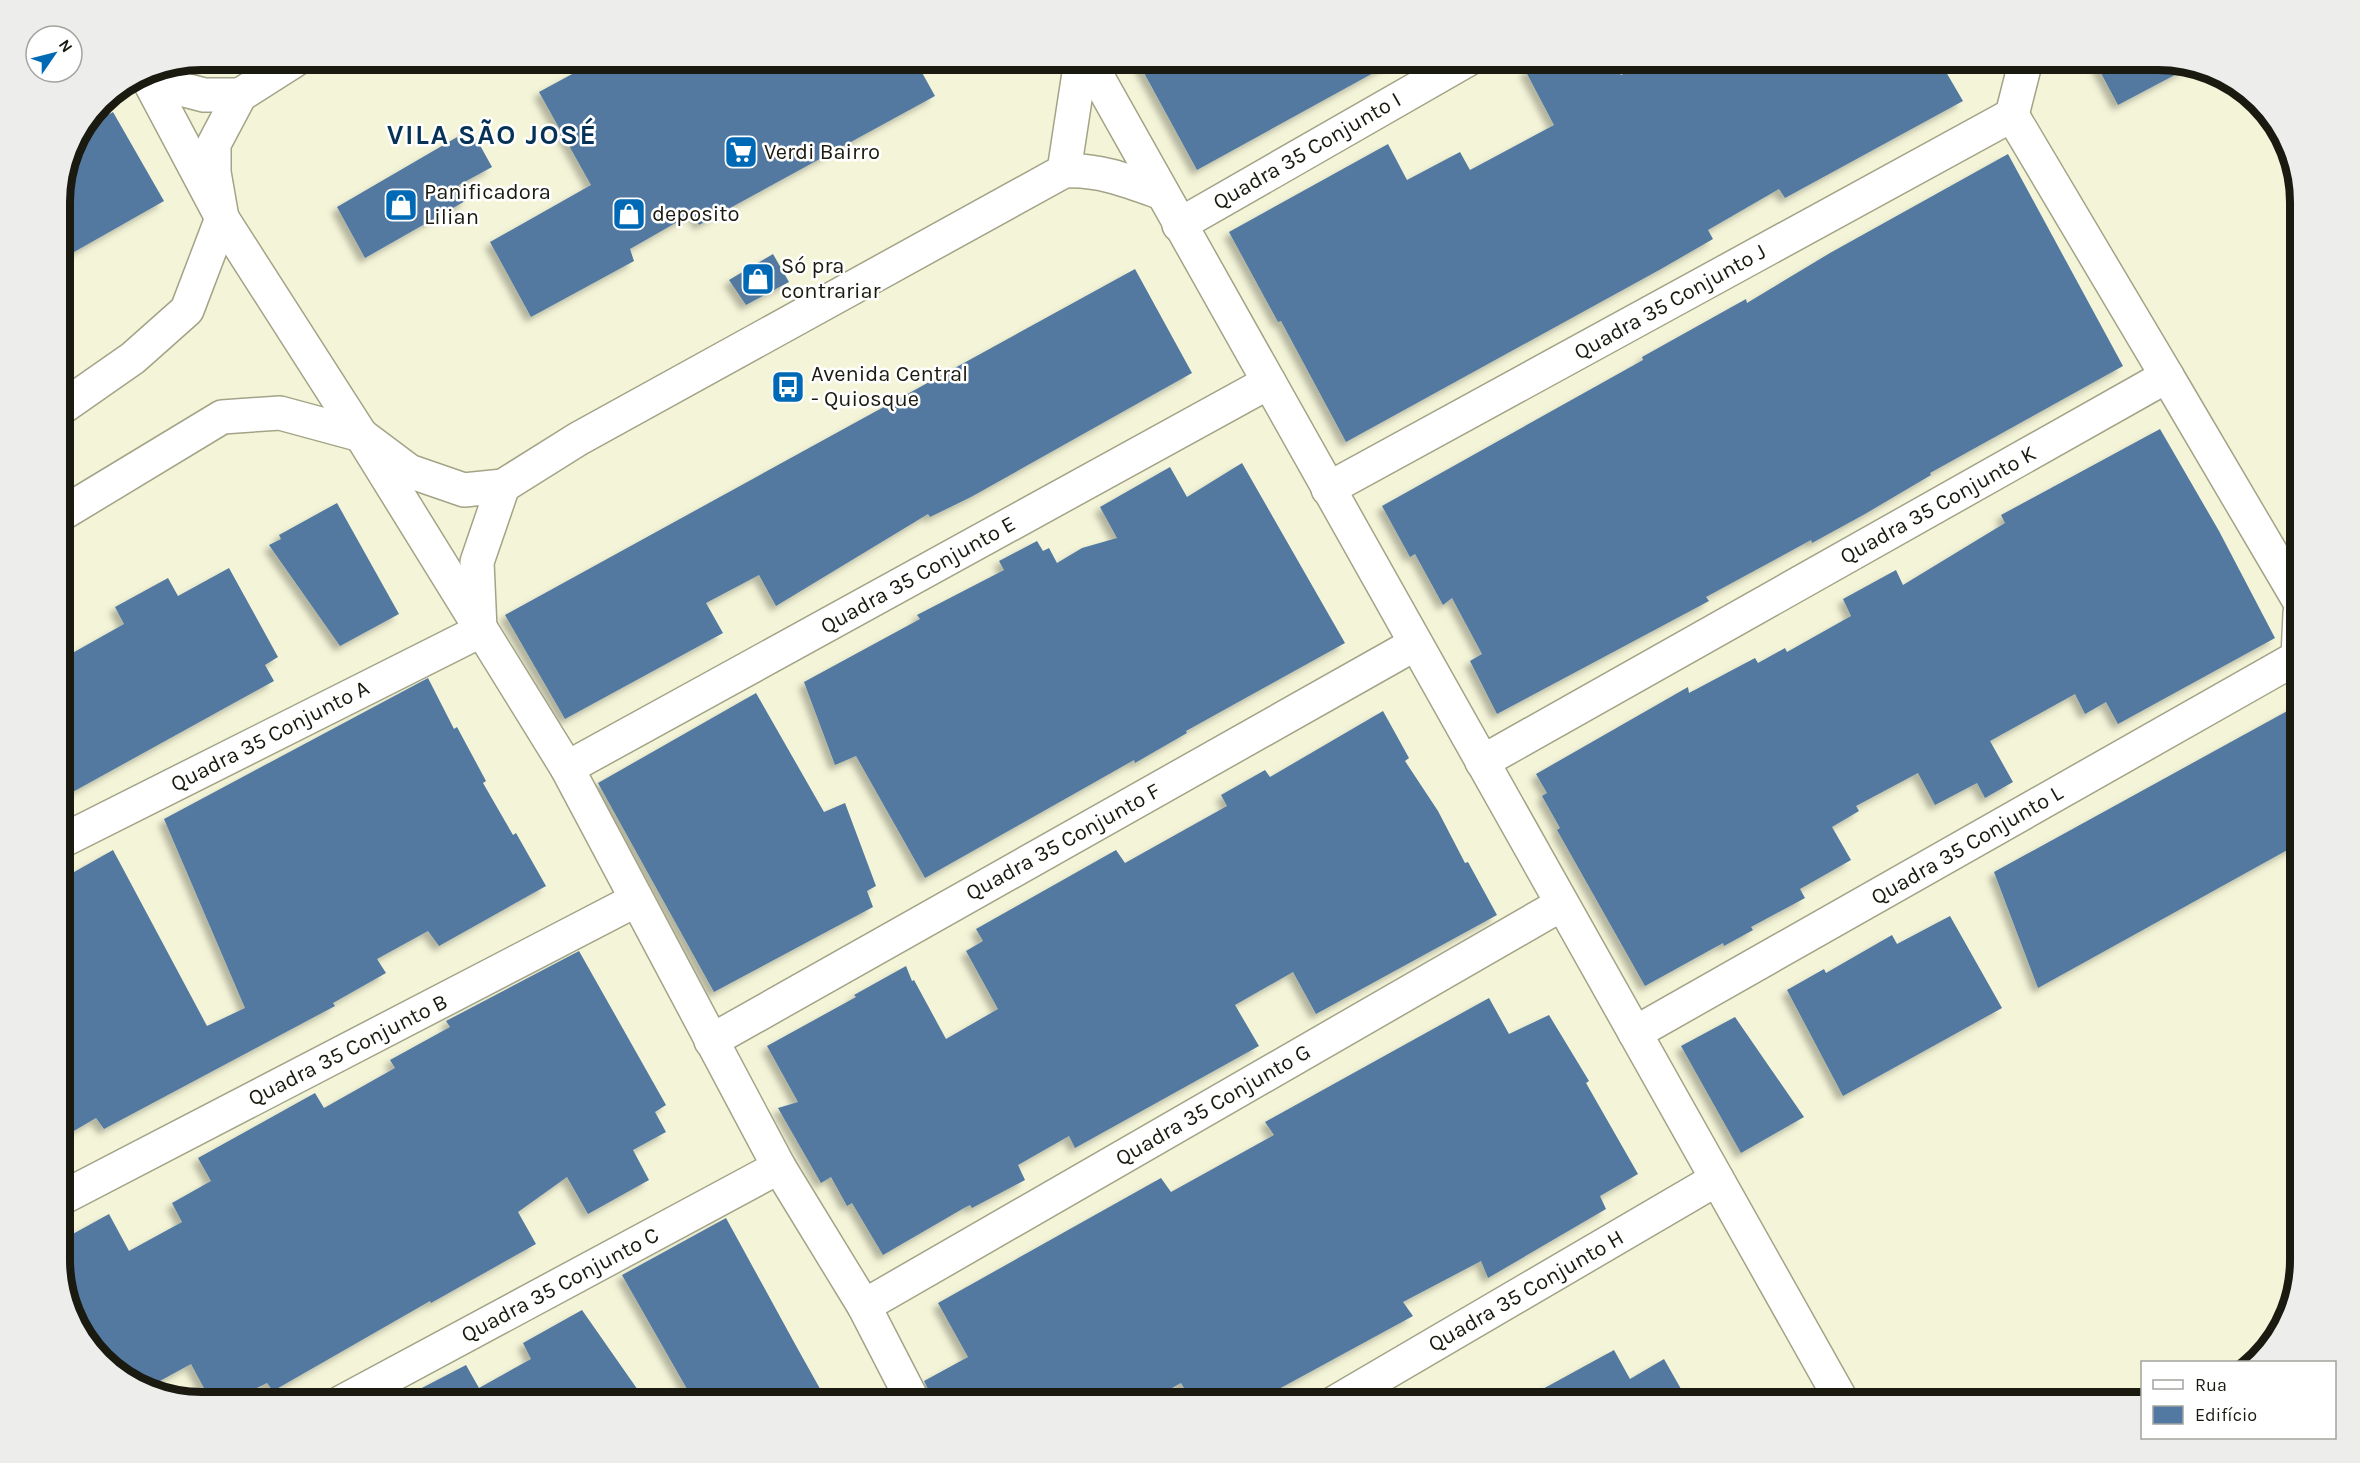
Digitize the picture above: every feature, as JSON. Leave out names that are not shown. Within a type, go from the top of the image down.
[{"type":"street","points":[[71,402],[132,358],[187,310],[222,218],[214,172],[214,144],[240,95],[279,70]]},
{"type":"street","points":[[1064,171],[1079,70]]},
{"type":"street","points":[[1094,70],[1837,1392]]},
{"type":"street","name":"Quadra 35 Conjunto I","points":[[1179,225],[1450,70]]},
{"type":"street","points":[[2023,70],[2012,115],[2289,584]]},
{"type":"street","points":[[156,80],[204,95],[240,95]]},
{"type":"street","points":[[150,82],[222,218],[361,435],[480,631],[567,768],[779,1167],[864,1306],[908,1392]]},
{"type":"street","name":"Quadra 35 Conjunto J","points":[[1328,489],[2012,115]]},
{"type":"street","points":[[71,508],[222,417],[280,412],[361,435],[410,471],[464,490],[503,486],[589,434],[1064,171],[1086,170],[1118,177],[1162,193]]},
{"type":"street","name":"Quadra 35 Conjunto K","points":[[1482,762],[2167,376]]},
{"type":"street","name":"Quadra 35 Conjunto E","points":[[567,768],[1269,382]]},
{"type":"street","points":[[480,631],[477,562],[503,486]]},
{"type":"street","name":"Quadra 35 Conjunto A","points":[[71,836],[480,631]]},
{"type":"street","name":"Quadra 35 Conjunto F","points":[[711,1041],[1415,644]]},
{"type":"street","name":"Quadra 35 Conjunto L","points":[[1635,1033],[2289,662]]},
{"type":"street","name":"Quadra 35 Conjunto B","points":[[71,1193],[636,900]]},
{"type":"street","name":"Quadra 35 Conjunto G","points":[[864,1306],[1562,904]]},
{"type":"street","name":"Quadra 35 Conjunto C","points":[[360,1392],[779,1167]]},
{"type":"street","name":"Quadra 35 Conjunto H","points":[[1353,1392],[1718,1179]]},
{"type":"building","points":[[580,70],[921,70],[935,96],[699,225],[693,213],[630,249],[634,261],[531,317],[490,242],[591,185],[539,92]]},
{"type":"building","points":[[1142,70],[1379,70],[1197,170]]},
{"type":"building","points":[[1525,70],[1618,70],[1621,75],[1630,70],[1892,70],[1893,72],[1896,70],[1945,70],[1963,101],[1785,198],[1779,189],[1708,230],[1713,239],[1346,442],[1281,321],[1278,322],[1229,232],[1388,144],[1407,180],[1460,152],[1470,170],[1554,125]]},
{"type":"building","points":[[2099,70],[2157,70],[2179,73],[2118,105]]},
{"type":"building","points":[[113,112],[164,201],[71,254],[73,177],[84,144],[100,119]]},
{"type":"building","name":"Panificadora Lilian","points":[[471,129],[492,167],[459,185],[467,200],[365,258],[337,207]]},
{"type":"building","points":[[2008,154],[2123,366],[1930,473],[1931,475],[1865,514],[1812,543],[1811,540],[1706,597],[1709,601],[1497,714],[1470,661],[1482,654],[1452,598],[1443,605],[1415,554],[1410,557],[1382,506],[1643,360],[1642,357],[1746,299],[1747,303],[1830,253]]},
{"type":"building","name":"Só pra contrariar","points":[[773,254],[789,282],[746,305],[729,280]]},
{"type":"building","points":[[1135,269],[1192,373],[971,497],[930,517],[928,514],[776,606],[759,575],[706,603],[723,633],[565,719],[505,615]]},
{"type":"building","points":[[2160,429],[2219,531],[2275,638],[2118,724],[2106,702],[2085,714],[2075,694],[1990,741],[2013,782],[1985,798],[1977,783],[1935,805],[1918,773],[1856,806],[1859,811],[1832,827],[1851,860],[1800,889],[1805,898],[1751,927],[1753,930],[1724,946],[1723,943],[1645,986],[1557,830],[1560,828],[1542,796],[1547,793],[1536,774],[1688,687],[1689,693],[1755,658],[1758,663],[1785,648],[1787,652],[1851,616],[1843,599],[1896,570],[1903,585],[2005,523],[2001,515]]},
{"type":"building","points":[[1242,463],[1345,643],[1186,731],[1187,733],[1135,763],[1134,760],[925,878],[856,756],[835,765],[804,682],[920,619],[917,615],[1004,570],[999,561],[1037,541],[1043,551],[1049,548],[1057,563],[1082,548],[1117,538],[1100,507],[1170,467],[1187,497]]},
{"type":"building","points":[[337,503],[399,614],[340,646],[269,545],[281,539],[279,535]]},
{"type":"building","points":[[229,568],[278,657],[265,665],[274,681],[71,793],[71,654],[124,624],[115,607],[168,578],[178,596]]},
{"type":"building","points":[[428,678],[454,729],[457,727],[486,781],[483,783],[513,835],[516,833],[546,886],[439,946],[428,931],[377,959],[386,973],[333,1003],[335,1006],[104,1129],[96,1118],[71,1133],[71,874],[113,850],[207,1026],[245,1008],[164,819]]},
{"type":"building","points":[[756,693],[824,812],[845,803],[876,886],[867,891],[873,907],[714,992],[598,783]]},
{"type":"building","points":[[2289,710],[2290,849],[2038,988],[1994,872]]},
{"type":"building","points":[[1383,711],[1409,758],[1405,761],[1438,811],[1465,863],[1468,862],[1497,915],[1316,1014],[1293,972],[1235,1005],[1259,1046],[1075,1148],[1069,1136],[1018,1165],[1025,1180],[972,1208],[970,1205],[964,1208],[883,1255],[852,1203],[847,1206],[831,1177],[821,1183],[778,1108],[798,1102],[767,1046],[856,997],[854,995],[906,966],[912,981],[914,980],[946,1039],[998,1009],[966,951],[983,941],[976,929],[1116,850],[1125,863],[1227,806],[1221,795],[1265,770],[1270,777]]},
{"type":"building","points":[[1950,916],[2002,1008],[1843,1096],[1787,990],[1824,969],[1826,973],[1892,935],[1897,944]]},
{"type":"building","points":[[579,951],[666,1105],[655,1112],[666,1132],[633,1150],[649,1180],[588,1214],[567,1177],[518,1212],[536,1244],[431,1303],[430,1301],[273,1391],[267,1383],[249,1392],[206,1392],[191,1364],[156,1383],[129,1370],[103,1347],[84,1319],[73,1286],[71,1235],[109,1214],[129,1251],[182,1222],[172,1203],[211,1181],[198,1158],[315,1093],[324,1108],[395,1068],[390,1060],[450,1027],[446,1021]]},
{"type":"building","points":[[1489,998],[1509,1034],[1549,1015],[1589,1081],[1586,1083],[1638,1174],[1600,1196],[1606,1209],[1488,1278],[1481,1261],[1403,1302],[1413,1316],[1273,1392],[1186,1392],[1181,1383],[1165,1392],[930,1392],[924,1381],[968,1357],[938,1303],[1161,1178],[1171,1192],[1274,1135],[1265,1122]]},
{"type":"building","points":[[1735,1017],[1804,1117],[1741,1153],[1681,1046]]},
{"type":"building","points":[[726,1218],[822,1392],[689,1392],[622,1275]]},
{"type":"building","points":[[582,1310],[639,1392],[414,1392],[466,1365],[479,1388],[531,1359],[523,1343]]},
{"type":"building","points":[[1614,1350],[1630,1379],[1664,1359],[1683,1392],[1537,1392]]},
{"type":"place","name":"Verdi Bairro","points":[[741,152]]},
{"type":"place","name":"Panificadora Lilian","points":[[401,205]]},
{"type":"place","name":"deposito","points":[[629,214]]},
{"type":"place","name":"Só pra contrariar","points":[[758,279]]},
{"type":"place","name":"Avenida Central - Quiosque","points":[[788,387]]},
{"type":"district","name":"VILA SÃO JOSÉ","points":[[492,134]]}]
